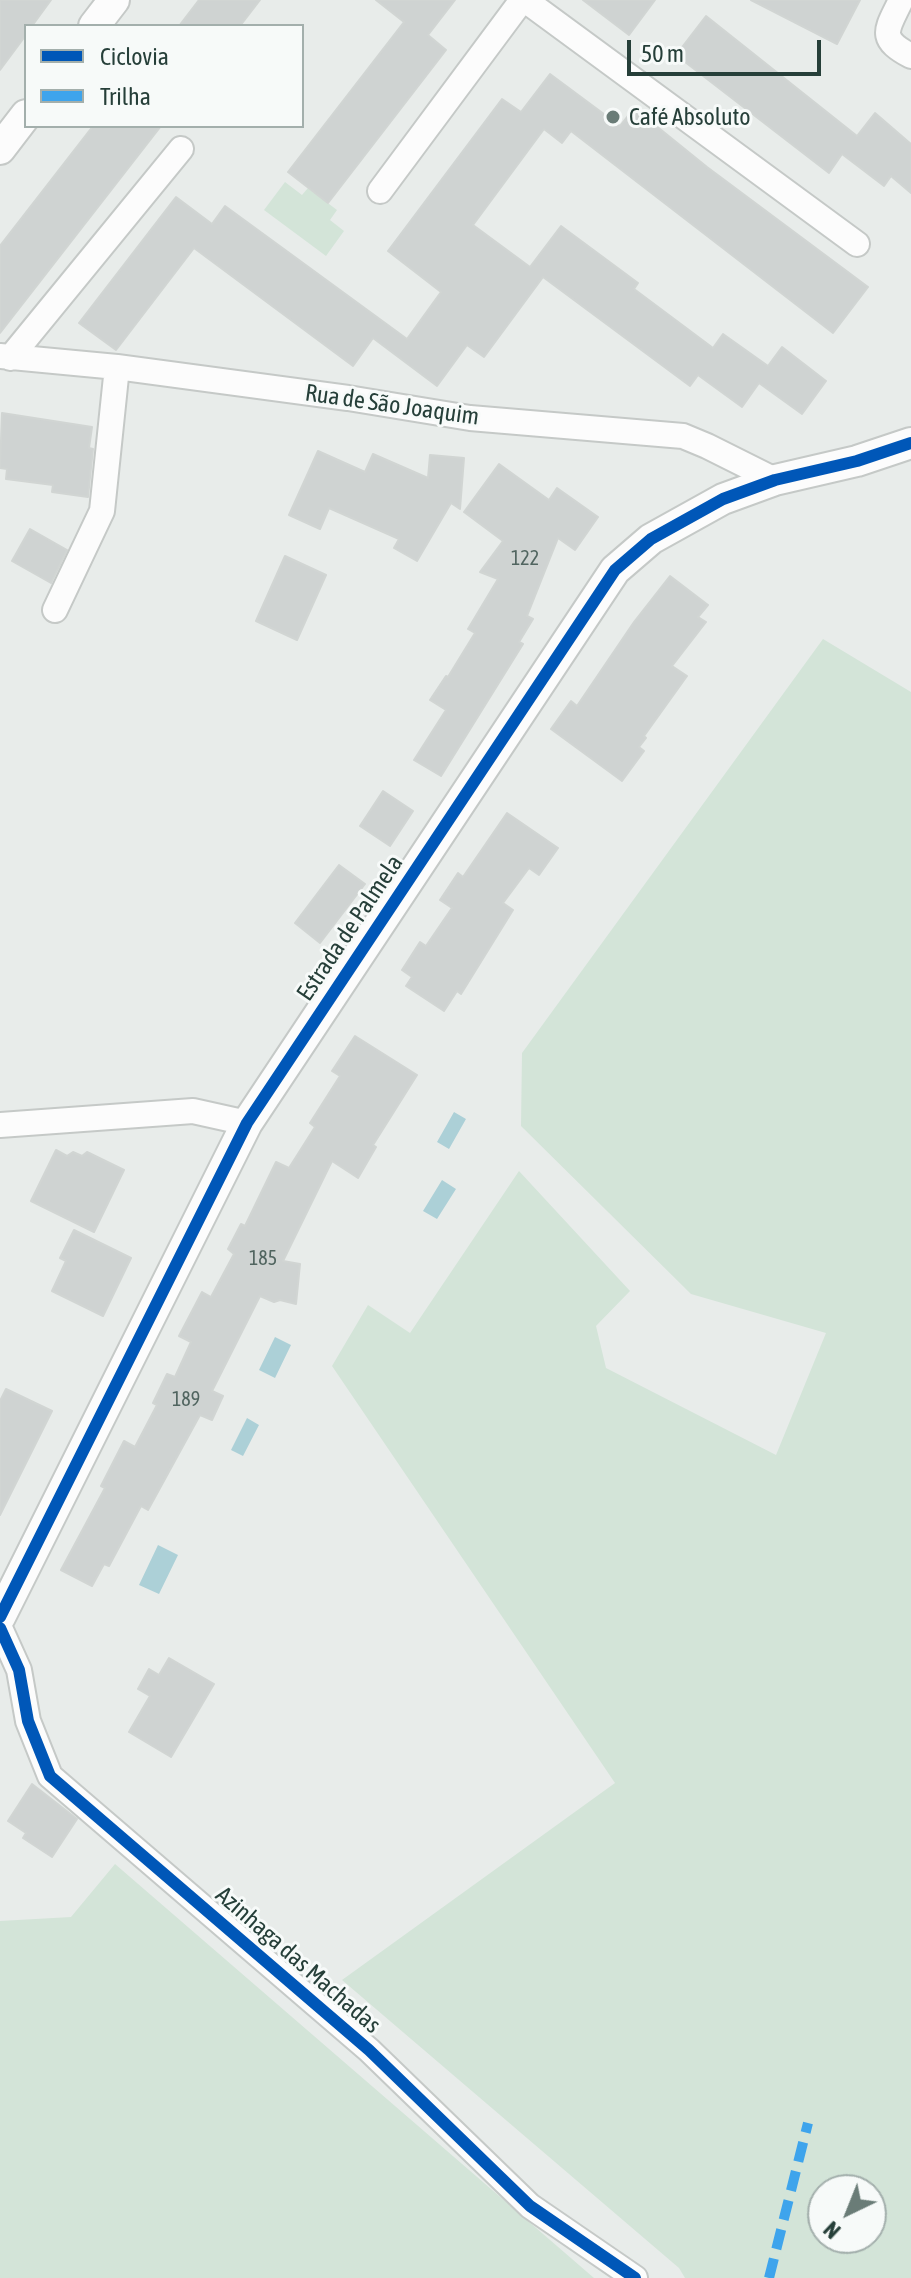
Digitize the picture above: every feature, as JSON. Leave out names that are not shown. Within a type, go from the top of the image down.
[{"type":"street","points":[[96,24],[114,0]]},
{"type":"street","points":[[380,191],[523,0],[857,244]]},
{"type":"street","points":[[901,0],[887,28],[887,38],[893,46],[911,56]]},
{"type":"street","points":[[0,149],[24,118]]},
{"type":"street","points":[[5,357],[181,149]]},
{"type":"street","name":"Rua de São Joaquim","points":[[5,357],[117,367],[470,418],[683,436],[775,480]]},
{"type":"street","points":[[55,610],[102,511],[117,367]]},
{"type":"street","name":"Estrada de Palmela","points":[[0,1617],[247,1123],[615,570],[651,539],[723,499],[775,480],[857,461],[911,443]]},
{"type":"street","points":[[0,1125],[193,1111],[247,1123]]},
{"type":"street","name":"Azinhaga das Machadas","points":[[0,1628],[19,1670],[28,1721],[50,1776],[369,2050],[530,2206],[635,2278]]},
{"type":"green space","points":[[285,182],[302,195],[308,188],[337,210],[330,220],[344,231],[326,256],[264,210]]},
{"type":"green space","points":[[823,639],[911,692],[911,2278],[685,2278],[679,2268],[342,1980],[615,1783],[332,1366],[368,1305],[410,1333],[519,1171],[630,1291],[596,1326],[606,1368],[776,1455],[826,1333],[691,1294],[521,1126],[522,1053]]},
{"type":"green space","points":[[115,1864],[594,2278],[0,2278],[0,1921],[71,1917]]},
{"type":"water","points":[[454,1112],[466,1119],[449,1149],[437,1142]]},
{"type":"water","points":[[442,1180],[456,1189],[437,1219],[423,1211]]},
{"type":"water","points":[[275,1337],[291,1345],[275,1378],[259,1370]]},
{"type":"water","points":[[247,1418],[259,1425],[243,1456],[231,1450]]},
{"type":"water","points":[[158,1545],[178,1555],[159,1594],[139,1585]]},
{"type":"building","points":[[0,0],[51,0],[33,24],[24,24],[24,38],[0,70]]},
{"type":"building","points":[[199,0],[260,0],[242,24],[181,24]]},
{"type":"building","points":[[376,0],[455,0],[428,35],[446,50],[328,203],[288,172],[404,22]]},
{"type":"building","points":[[583,0],[655,0],[629,35]]},
{"type":"building","points":[[751,0],[860,0],[837,44]]},
{"type":"building","points":[[706,16],[857,136],[875,113],[911,144],[911,193],[891,176],[884,186],[842,154],[829,173],[676,55]]},
{"type":"building","points":[[550,74],[620,126],[634,108],[707,167],[868,287],[833,333],[571,131],[562,143],[544,129],[473,225],[530,267],[561,226],[638,283],[634,289],[713,348],[723,334],[768,366],[782,347],[826,381],[802,414],[759,383],[742,407],[698,375],[690,386],[543,277],[484,357],[467,345],[437,386],[373,338],[353,366],[194,248],[116,350],[79,323],[176,197],[212,224],[225,206],[407,339],[441,292],[388,251],[502,99],[521,112]]},
{"type":"building","points":[[91,128],[159,128],[0,333],[0,246]]},
{"type":"building","points":[[2,413],[92,427],[88,497],[52,492],[53,485],[6,479],[7,469],[0,468]]},
{"type":"building","points":[[318,451],[365,472],[373,454],[428,478],[430,455],[464,458],[460,509],[451,503],[417,561],[394,548],[399,539],[329,508],[320,529],[289,515]]},
{"type":"building","points":[[499,464],[549,500],[557,488],[598,517],[575,550],[558,538],[527,616],[533,619],[519,642],[523,644],[441,776],[414,760],[446,710],[430,700],[475,633],[468,629],[498,579],[480,572],[503,541],[464,512]]},
{"type":"building","points":[[30,529],[67,550],[51,583],[12,561]]},
{"type":"building","points":[[285,556],[326,575],[297,640],[256,621]]},
{"type":"building","points":[[670,576],[708,605],[698,617],[706,622],[672,666],[687,676],[644,736],[646,738],[639,747],[644,751],[622,781],[551,729],[571,701],[577,706],[634,622]]},
{"type":"building","points":[[383,791],[413,811],[390,846],[360,826]]},
{"type":"building","points":[[507,813],[558,848],[539,875],[529,868],[503,903],[513,910],[461,994],[457,991],[444,1011],[406,986],[412,977],[402,970],[420,942],[426,946],[452,908],[440,900],[458,873],[463,877]]},
{"type":"building","points":[[339,865],[365,884],[320,943],[295,923]]},
{"type":"building","points":[[355,1036],[417,1075],[373,1145],[376,1147],[358,1178],[332,1161],[283,1261],[300,1264],[296,1304],[280,1300],[274,1302],[260,1296],[212,1391],[223,1396],[212,1420],[200,1415],[148,1510],[141,1506],[109,1566],[104,1564],[92,1586],[61,1570],[105,1488],[101,1486],[124,1441],[135,1447],[157,1405],[153,1403],[167,1374],[175,1377],[191,1342],[179,1336],[202,1292],[211,1297],[234,1254],[228,1249],[241,1224],[245,1226],[276,1162],[289,1168],[315,1127],[310,1123],[340,1076],[332,1071]]},
{"type":"building","points":[[56,1150],[67,1156],[73,1152],[82,1156],[87,1152],[124,1170],[94,1232],[31,1201]]},
{"type":"building","points":[[74,1230],[131,1258],[103,1316],[52,1291],[66,1261],[60,1258]]},
{"type":"building","points":[[6,1389],[52,1411],[0,1515],[0,1401]]},
{"type":"building","points":[[169,1658],[214,1684],[171,1757],[129,1732],[150,1696],[138,1689],[149,1669],[159,1675]]},
{"type":"building","points":[[32,1784],[77,1819],[52,1857],[23,1838],[26,1833],[8,1821]]},
{"type":"marked path","points":[[769,2278],[808,2123]]},
{"type":"cycle path","points":[[0,1617],[247,1123],[615,570],[651,539],[723,499],[775,480],[857,461],[911,443]]},
{"type":"cycle path","points":[[0,1628],[19,1670],[28,1721],[50,1776],[369,2050],[530,2206],[635,2278]]},
{"type":"place","name":"Café Absoluto","points":[[613,117]]}]
